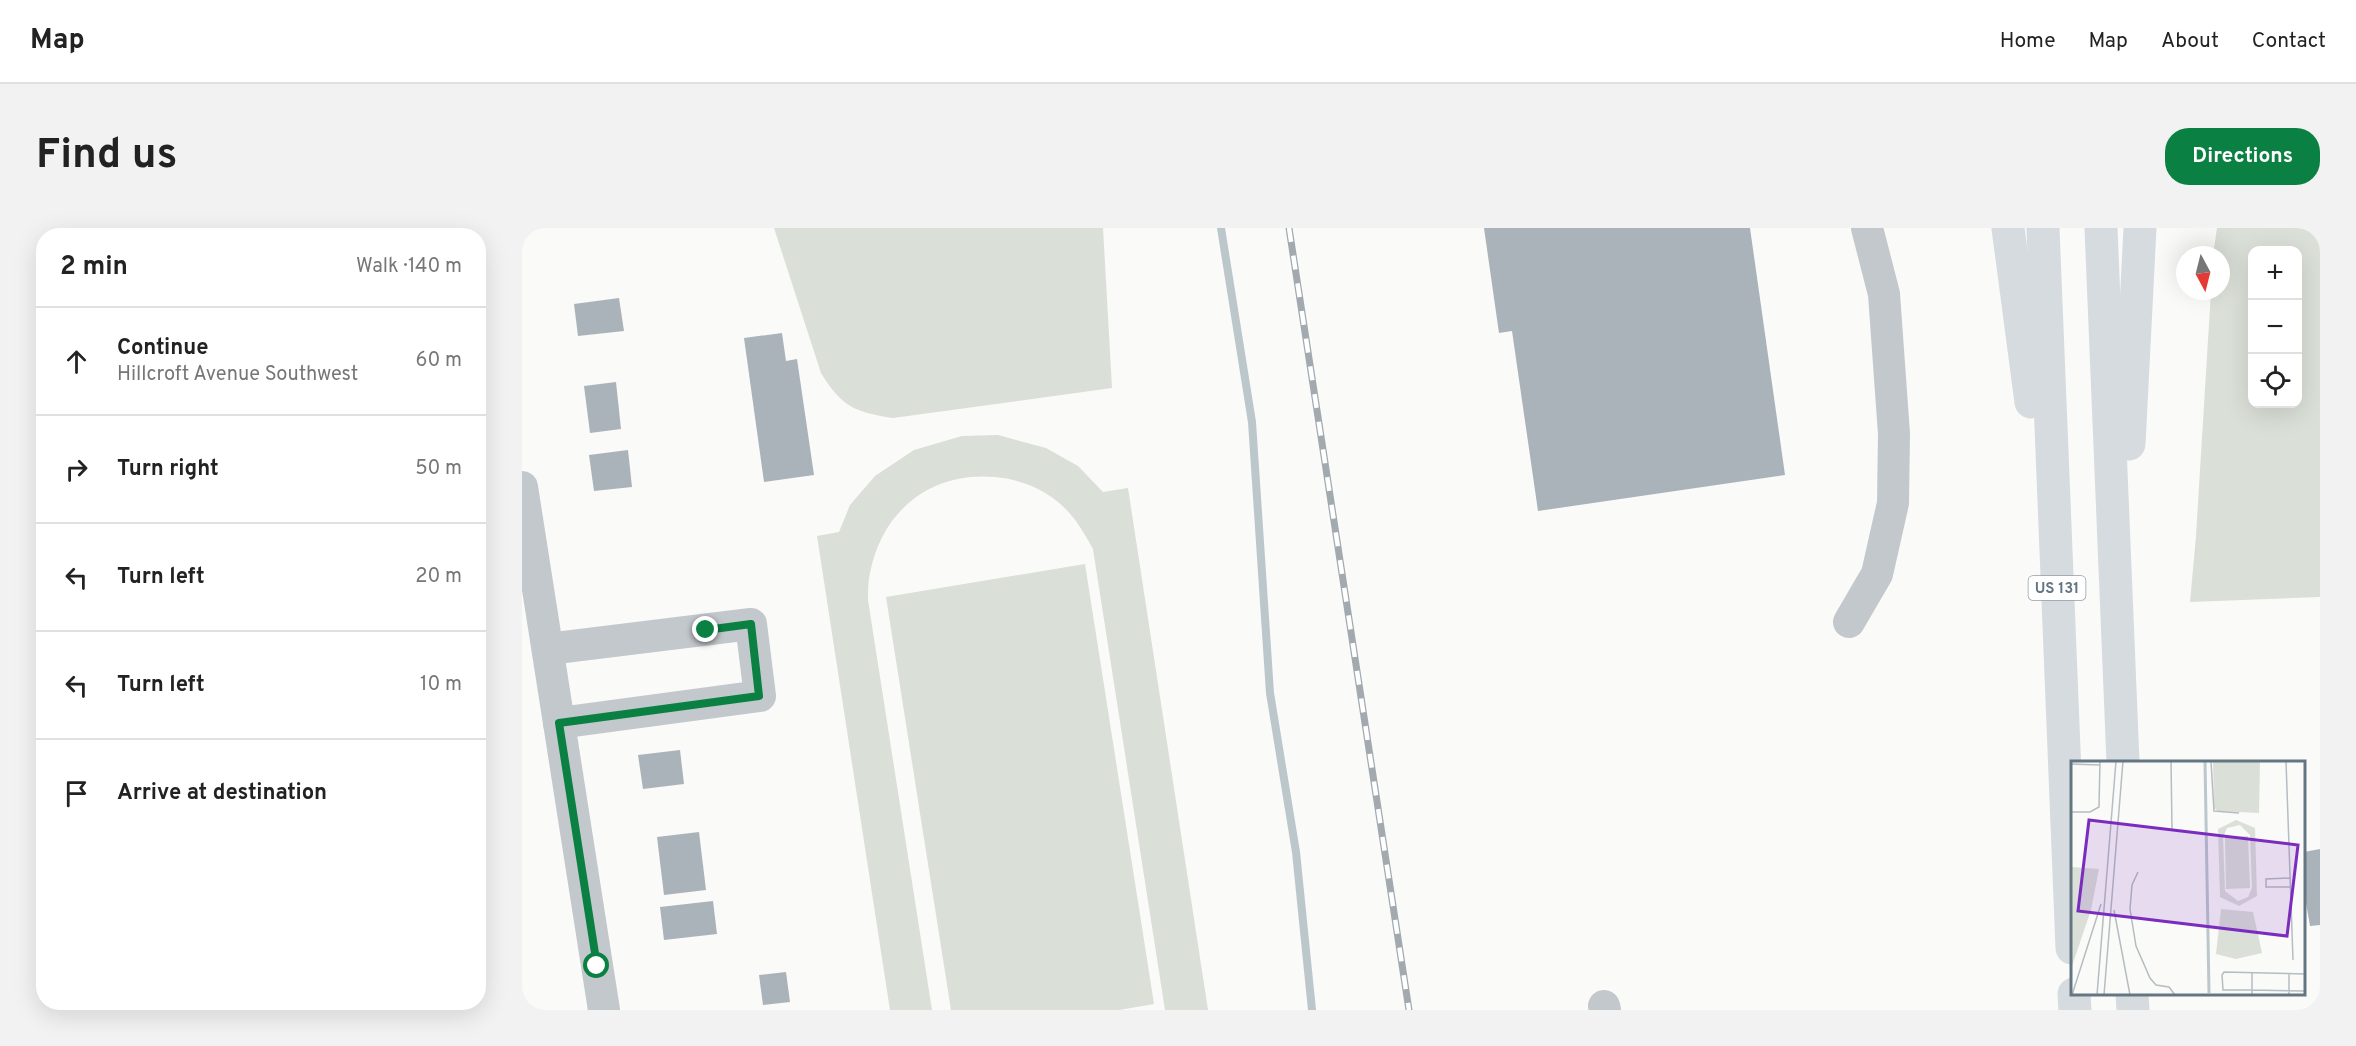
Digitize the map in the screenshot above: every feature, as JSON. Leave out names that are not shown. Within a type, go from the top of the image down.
[{"type":"highway","points":[[2008,228],[2058,612]]},
{"type":"highway","name":"US 131","points":[[2043,228],[2071,903]]},
{"type":"highway","points":[[2101,228],[2123,761]]},
{"type":"highway","points":[[2118,623],[2140,228]]},
{"type":"highway","points":[[2074,995],[2075,1010]]},
{"type":"highway","points":[[2132,995],[2133,1010]]},
{"type":"street","points":[[1849,622],[1877,574],[1893,503],[1894,434],[1884,294],[1867,228]]},
{"type":"street","points":[[522,487],[530,590],[548,649],[604,1010]]},
{"type":"street","points":[[548,649],[751,624],[759,696],[559,723]]},
{"type":"shaded area","points":[[774,228],[1103,228],[1112,388],[893,418],[868,413],[850,406],[836,394],[821,373]]},
{"type":"shaded area","points":[[2217,228],[2320,228],[2320,597],[2190,602],[2210,300],[2230,300],[2230,246],[2214,246]]},
{"type":"shaded area","points":[[998,435],[1046,448],[1078,466],[1103,492],[1128,488],[1208,1010],[1165,1010],[1093,549],[1069,512],[1044,492],[1012,480],[972,477],[931,488],[913,499],[898,513],[876,551],[869,576],[868,600],[932,1010],[890,1010],[817,536],[839,532],[850,505],[875,476],[914,450],[962,436]]},
{"type":"shaded area","points":[[1085,564],[1154,1004],[1119,1010],[951,1010],[886,597]]},
{"type":"building","points":[[1484,228],[1750,228],[1785,475],[1538,511],[1512,331],[1499,333]]},
{"type":"building","points":[[619,298],[624,331],[578,336],[574,304]]},
{"type":"building","points":[[782,333],[786,361],[797,359],[814,475],[764,482],[744,338]]},
{"type":"building","points":[[616,382],[621,429],[590,433],[584,386]]},
{"type":"building","points":[[628,450],[632,487],[594,491],[589,455]]},
{"type":"building","points":[[680,750],[684,784],[643,789],[638,755]]},
{"type":"building","points":[[699,832],[706,890],[664,895],[657,837]]},
{"type":"building","points":[[2320,849],[2320,925],[2310,926],[2305,897],[2305,852]]},
{"type":"building","points":[[713,901],[717,934],[664,940],[660,907]]},
{"type":"building","points":[[786,972],[790,1002],[763,1005],[759,975]]},
{"type":"waterway","points":[[1221,228],[1252,422],[1270,693],[1296,852],[1312,1010]]},
{"type":"railway","points":[[1289,228],[1409,1010]]},
{"type":"route","points":[[597,966],[559,723],[759,696],[751,624],[706,630]]}]
